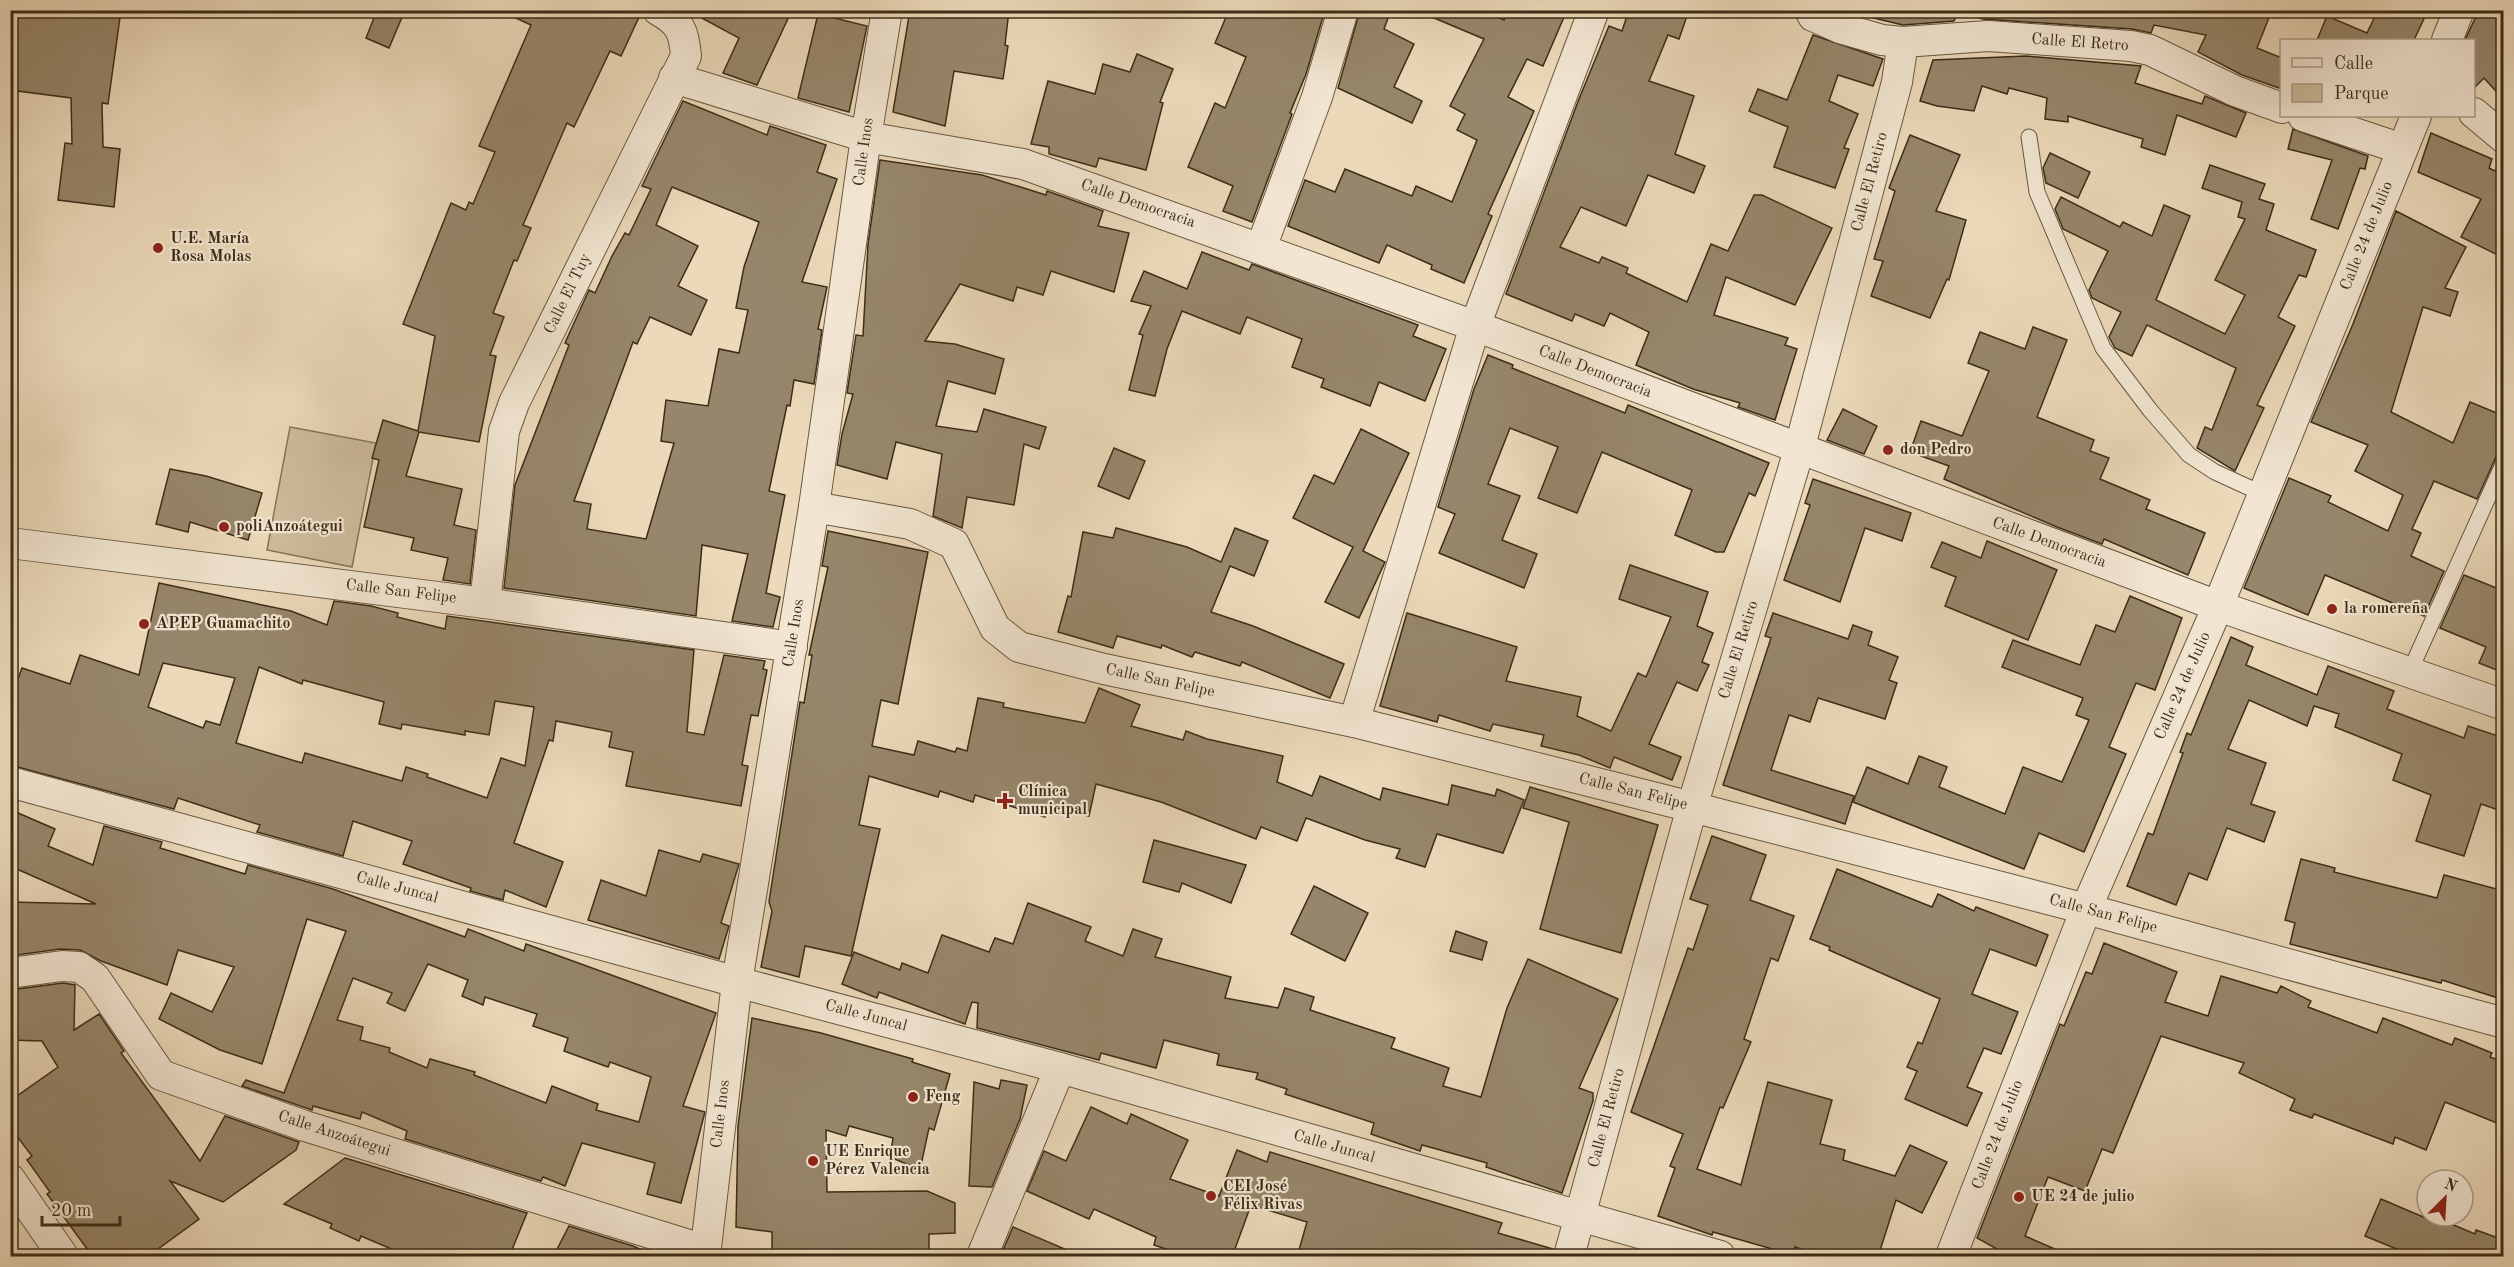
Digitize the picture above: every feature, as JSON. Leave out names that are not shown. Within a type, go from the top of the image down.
[{"type":"street","name":"Calle El Tuy","points":[[485,603],[504,431],[514,403],[686,56],[684,33],[668,16],[658,10]]},
{"type":"street","name":"Calle Inos","points":[[705,1254],[737,982],[814,507],[866,137],[887,10]]},
{"type":"street","points":[[1261,248],[1317,97],[1343,10]]},
{"type":"street","points":[[1354,722],[1475,326],[1594,10]]},
{"type":"street","name":"Calle El Retro","points":[[1810,10],[1813,16],[1840,28],[1882,40],[1903,42],[1988,36],[2131,46],[2150,50],[2235,91],[2280,107]]},
{"type":"street","points":[[2447,39],[2459,10]]},
{"type":"street","name":"Calle El Retiro","points":[[1569,1257],[1692,807],[1798,450],[1897,82],[1903,42]]},
{"type":"street","name":"Calle Democracia","points":[[674,78],[866,137],[1023,164],[1475,326],[1798,450],[2218,606],[2504,705]]},
{"type":"street","points":[[2475,114],[2504,138]]},
{"type":"street","points":[[2306,117],[2402,149]]},
{"type":"street","name":"Calle 24 de Julio","points":[[1951,1257],[2086,909],[2218,606],[2416,117]]},
{"type":"street","name":"Calle San Felipe","points":[[814,507],[910,524],[954,544],[995,628],[1019,647],[1104,669],[1354,722],[1692,807],[2086,909],[2504,1023]]},
{"type":"street","name":"Calle San Felipe","points":[[10,543],[485,603],[792,647]]},
{"type":"street","name":"Calle Juncal","points":[[10,782],[737,982],[1060,1068],[1720,1257]]},
{"type":"street","name":"Calle Anzoátegui","points":[[10,973],[62,966],[79,968],[95,978],[161,1075],[305,1126],[705,1254]]},
{"type":"street","points":[[982,1257],[1060,1068]]},
{"type":"street","points":[[10,1179],[63,1257]]},
{"type":"lane","points":[[2029,137],[2037,192],[2103,348],[2150,410],[2189,454],[2215,472],[2263,494]]},
{"type":"lane","points":[[2410,671],[2425,643],[2504,462]]},
{"type":"green space","points":[[290,427],[376,443],[352,567],[267,550]]},
{"type":"building","points":[[10,10],[121,10],[108,104],[102,103],[103,147],[120,149],[114,207],[58,200],[65,143],[72,144],[71,98],[10,90]]},
{"type":"building","points":[[377,10],[405,10],[389,48],[366,38]]},
{"type":"building","points":[[498,10],[625,10],[639,17],[621,56],[610,51],[574,127],[567,123],[523,225],[531,228],[517,261],[514,260],[493,313],[504,317],[490,355],[496,356],[479,442],[419,432],[406,476],[462,489],[454,525],[476,530],[470,584],[443,580],[448,558],[411,550],[414,538],[364,527],[379,460],[372,458],[383,420],[418,431],[435,336],[403,324],[451,203],[466,210],[469,202],[473,204],[495,152],[479,146],[531,25]]},
{"type":"building","points":[[687,10],[792,10],[757,85],[723,73],[739,38]]},
{"type":"building","points":[[910,10],[1009,10],[1005,45],[1008,46],[1003,79],[954,71],[945,126],[893,112]]},
{"type":"building","points":[[1229,10],[1325,10],[1306,74],[1252,222],[1223,211],[1233,186],[1188,167],[1215,103],[1225,108],[1246,57],[1215,43]]},
{"type":"building","points":[[1360,10],[1391,10],[1384,29],[1414,44],[1394,87],[1422,101],[1412,123],[1338,88]]},
{"type":"building","points":[[1415,10],[1479,10],[1504,20],[1508,10],[1567,10],[1543,66],[1527,59],[1508,97],[1534,111],[1488,214],[1492,216],[1464,283],[1431,269],[1432,265],[1387,245],[1379,263],[1288,226],[1305,180],[1335,192],[1345,169],[1412,196],[1416,186],[1452,202],[1477,140],[1457,130],[1465,114],[1450,106],[1484,39]]},
{"type":"building","points":[[1629,10],[1689,10],[1679,39],[1668,35],[1649,81],[1694,96],[1675,154],[1705,166],[1694,193],[1648,175],[1626,226],[1581,207],[1560,247],[1599,263],[1602,257],[1628,268],[1626,273],[1687,302],[1711,244],[1728,251],[1754,195],[1762,195],[1832,228],[1795,305],[1726,277],[1714,315],[1788,338],[1785,345],[1797,349],[1775,420],[1738,407],[1740,403],[1693,389],[1636,365],[1649,332],[1610,313],[1604,326],[1575,314],[1572,321],[1506,294],[1579,99],[1609,26],[1622,31]]},
{"type":"building","points":[[1870,10],[1959,10],[1954,21],[1903,25],[1869,17]]},
{"type":"building","points":[[1970,10],[2272,10],[2257,48],[2280,57],[2280,86],[2279,88],[2242,75],[2198,52],[2206,35],[2154,25],[2151,33],[2132,29],[1983,19],[1969,15]]},
{"type":"building","points":[[2378,10],[2428,10],[2414,39],[2317,39],[2327,16],[2367,33]]},
{"type":"building","points":[[2479,10],[2504,10],[2504,100],[2484,78],[2475,87],[2475,39],[2465,39]]},
{"type":"building","points":[[818,14],[867,26],[849,112],[798,98]]},
{"type":"building","points":[[1813,35],[1883,59],[1873,86],[1838,75],[1829,101],[1858,114],[1844,148],[1849,149],[1835,188],[1774,167],[1788,127],[1749,111],[1758,89],[1787,100]]},
{"type":"building","points":[[1137,54],[1173,69],[1160,102],[1163,103],[1146,170],[1099,158],[1096,167],[1049,154],[1049,147],[1031,144],[1048,81],[1095,94],[1103,64],[1130,72]]},
{"type":"building","points":[[2026,56],[2141,66],[2135,83],[2202,104],[2205,96],[2246,113],[2236,137],[2177,115],[2165,155],[2141,147],[2143,139],[2068,116],[2068,122],[2045,119],[2047,98],[2009,88],[2007,94],[1982,86],[1974,111],[1937,106],[1920,101],[1933,60]]},
{"type":"building","points":[[683,101],[767,135],[770,126],[826,145],[817,172],[837,179],[802,282],[827,287],[818,329],[822,330],[814,384],[794,380],[790,406],[787,405],[769,491],[785,495],[766,593],[780,597],[773,627],[732,621],[748,554],[702,545],[696,616],[504,588],[515,485],[569,345],[565,343],[589,290],[595,293],[625,233],[629,235],[651,189],[642,186]],"holes":[[[672,187],[759,222],[744,267],[736,308],[748,310],[739,353],[719,349],[708,406],[666,400],[661,441],[674,443],[646,539],[587,529],[591,504],[574,501],[633,342],[637,344],[650,317],[691,335],[707,300],[678,286],[698,246],[656,225]]]},
{"type":"building","points":[[2293,129],[2368,156],[2365,169],[2360,168],[2338,229],[2311,219],[2332,160],[2288,149]]},
{"type":"building","points":[[2431,133],[2492,159],[2489,168],[2495,171],[2504,155],[2504,258],[2461,237],[2481,199],[2418,172]]},
{"type":"building","points":[[1910,135],[1960,155],[1936,211],[1966,220],[1949,280],[1947,279],[1930,318],[1871,296],[1883,261],[1874,259],[1895,191],[1889,188]]},
{"type":"building","points":[[2050,153],[2090,172],[2078,198],[2046,183],[2043,168]]},
{"type":"building","points":[[880,160],[982,175],[1046,195],[1047,191],[1103,211],[1098,226],[1129,233],[1114,292],[1051,271],[1043,295],[1017,287],[1013,301],[960,284],[925,341],[955,344],[1004,359],[995,394],[948,381],[936,426],[977,432],[984,409],[1046,427],[1039,449],[1024,444],[1014,505],[967,497],[962,528],[933,516],[942,454],[896,442],[887,479],[837,465],[842,434],[853,394],[847,393],[856,335],[863,336],[868,244]]},
{"type":"building","points":[[2210,165],[2265,184],[2259,199],[2274,204],[2266,230],[2316,250],[2306,277],[2299,275],[2278,317],[2295,326],[2257,405],[2264,408],[2235,471],[2197,448],[2205,427],[2212,430],[2236,368],[2147,325],[2132,356],[2115,348],[2109,337],[2121,312],[2092,298],[2089,290],[2108,251],[2063,229],[2055,209],[2061,197],[2120,227],[2123,222],[2152,236],[2164,205],[2190,216],[2156,300],[2225,334],[2245,295],[2215,280],[2245,219],[2238,217],[2242,202],[2202,188]]},
{"type":"building","points":[[2396,211],[2466,247],[2445,288],[2458,292],[2450,316],[2423,307],[2391,412],[2453,443],[2470,402],[2504,416],[2504,439],[2477,499],[2434,481],[2412,529],[2421,533],[2411,556],[2444,571],[2424,616],[2325,575],[2308,615],[2244,588],[2289,478],[2331,496],[2328,502],[2388,531],[2403,495],[2355,471],[2368,445],[2311,422],[2353,324]]},
{"type":"building","points":[[1202,252],[1249,270],[1252,264],[1418,325],[1413,336],[1446,349],[1425,401],[1379,382],[1370,406],[1321,387],[1324,379],[1292,367],[1302,339],[1247,317],[1240,334],[1182,311],[1167,349],[1155,396],[1129,390],[1143,335],[1139,334],[1151,306],[1131,301],[1144,271],[1187,289]]},
{"type":"building","points":[[2033,327],[2067,340],[2037,417],[2094,440],[2090,451],[2109,458],[2100,479],[2150,500],[2146,509],[2205,533],[2188,575],[2104,539],[2102,544],[2057,527],[1944,479],[1949,466],[1910,452],[1921,421],[1962,436],[1989,371],[1968,363],[1980,332],[2025,349]]},
{"type":"building","points":[[1488,355],[1513,365],[1512,368],[1625,413],[1628,405],[1769,463],[1755,496],[1749,493],[1724,552],[1716,552],[1675,535],[1692,490],[1602,452],[1577,513],[1538,498],[1558,447],[1510,428],[1488,484],[1520,496],[1502,540],[1537,554],[1524,588],[1439,553],[1455,514],[1438,507],[1474,389]]},
{"type":"building","points":[[1843,409],[1877,426],[1864,454],[1827,440]]},
{"type":"building","points":[[1361,429],[1409,453],[1363,551],[1385,562],[1359,618],[1325,602],[1353,547],[1293,518],[1314,475],[1334,484]]},
{"type":"building","points":[[1114,448],[1145,461],[1129,499],[1098,486]]},
{"type":"building","points":[[170,469],[206,476],[262,493],[248,540],[190,522],[188,532],[156,524]]},
{"type":"building","points":[[1813,479],[1911,513],[1902,541],[1865,528],[1840,602],[1784,580],[1810,505],[1805,503]]},
{"type":"building","points":[[1116,528],[1187,547],[1221,562],[1235,528],[1268,541],[1254,576],[1230,566],[1211,612],[1253,626],[1344,664],[1330,698],[1242,662],[1240,666],[1195,652],[1192,657],[1162,645],[1161,648],[1117,636],[1113,648],[1058,632],[1068,596],[1071,597],[1083,532],[1113,538]]},
{"type":"building","points":[[828,531],[928,552],[898,704],[881,700],[872,746],[914,755],[918,741],[955,752],[957,748],[967,751],[978,698],[1004,703],[1003,707],[1085,723],[1099,688],[1140,705],[1131,726],[1183,740],[1186,731],[1207,739],[1283,756],[1277,782],[1312,796],[1320,776],[1380,800],[1383,788],[1448,805],[1452,785],[1495,796],[1497,789],[1524,800],[1503,853],[1437,834],[1425,867],[1396,858],[1400,849],[1365,840],[1306,818],[1297,841],[1261,827],[1256,839],[1161,802],[1096,784],[1089,816],[1048,807],[1045,817],[975,795],[973,802],[940,791],[938,797],[869,776],[859,825],[880,829],[851,956],[805,946],[799,977],[761,967],[772,911],[769,902],[800,702],[804,703],[812,655],[809,655],[828,567],[822,566]]},
{"type":"building","points":[[1987,541],[2057,570],[2028,640],[1945,606],[1956,577],[1931,567],[1942,542],[1981,558]]},
{"type":"building","points":[[1630,565],[1708,592],[1697,626],[1713,633],[1702,662],[1709,665],[1697,691],[1677,682],[1649,744],[1681,757],[1672,780],[1614,757],[1610,768],[1579,755],[1541,746],[1544,735],[1493,724],[1490,731],[1439,715],[1437,722],[1380,706],[1407,613],[1517,647],[1506,681],[1581,697],[1577,716],[1611,731],[1638,673],[1646,677],[1671,617],[1619,599]]},
{"type":"building","points":[[2464,575],[2504,591],[2504,673],[2479,663],[2486,647],[2440,628]]},
{"type":"building","points":[[159,583],[291,611],[327,625],[334,601],[371,606],[398,613],[397,617],[445,629],[447,616],[694,650],[687,732],[704,735],[724,655],[765,661],[763,669],[767,670],[758,716],[751,715],[742,765],[748,766],[741,806],[626,786],[633,752],[609,747],[612,732],[556,721],[553,741],[549,740],[514,843],[563,862],[546,907],[505,890],[503,900],[470,891],[471,888],[403,864],[412,841],[353,821],[343,856],[257,832],[260,825],[178,798],[174,809],[10,765],[10,685],[15,687],[22,668],[70,684],[80,655],[139,675]],"holes":[[[163,663],[235,678],[220,725],[206,721],[203,728],[148,707]],[[259,667],[302,684],[303,680],[384,702],[379,724],[401,729],[402,724],[465,735],[465,731],[489,735],[495,701],[534,707],[525,766],[501,758],[487,798],[427,777],[428,774],[406,767],[402,781],[305,753],[302,763],[236,743]]]},
{"type":"building","points":[[2130,596],[2182,618],[2155,690],[2136,683],[2109,747],[2126,754],[2084,852],[2039,833],[2024,869],[1853,802],[1867,767],[1908,784],[1919,756],[1947,767],[1939,787],[2005,814],[2023,767],[2062,782],[2089,720],[2076,715],[2083,698],[2002,667],[2013,640],[2080,665],[2096,625],[2115,632]]},
{"type":"building","points":[[1773,613],[1848,639],[1853,625],[1872,632],[1868,645],[1898,657],[1889,680],[1897,683],[1885,719],[1818,698],[1810,722],[1789,715],[1771,770],[1854,796],[1845,824],[1723,785],[1771,638],[1765,636]]},
{"type":"building","points":[[2231,637],[2253,647],[2246,665],[2317,695],[2328,666],[2394,691],[2387,709],[2464,738],[2468,726],[2504,738],[2504,812],[2481,804],[2464,856],[2416,841],[2431,795],[2393,780],[2402,754],[2335,727],[2339,714],[2314,706],[2307,726],[2249,700],[2228,749],[2266,763],[2251,804],[2275,812],[2264,842],[2227,828],[2207,880],[2189,873],[2176,905],[2127,886],[2148,833],[2153,835],[2183,753],[2180,752],[2187,733],[2191,735]]},
{"type":"building","points":[[1530,787],[1658,825],[1621,953],[1540,929],[1569,822],[1523,808]]},
{"type":"building","points":[[18,813],[55,829],[48,846],[93,865],[104,826],[162,842],[160,848],[245,874],[248,865],[333,889],[465,937],[468,929],[524,951],[526,944],[716,1013],[683,1106],[705,1112],[681,1203],[647,1194],[655,1163],[582,1143],[565,1186],[543,1177],[541,1181],[405,1139],[407,1131],[362,1112],[360,1119],[313,1106],[312,1110],[242,1086],[246,1080],[284,1093],[346,931],[307,919],[262,1064],[220,1050],[159,1019],[171,993],[212,1012],[234,967],[178,950],[167,985],[101,961],[80,950],[60,949],[10,956],[10,902],[96,904],[10,866],[10,828]],"holes":[[[428,964],[468,980],[462,996],[483,1005],[485,997],[537,1014],[533,1026],[568,1038],[564,1051],[608,1067],[610,1062],[651,1077],[639,1122],[596,1110],[598,1104],[552,1086],[546,1103],[474,1075],[475,1072],[430,1059],[427,1068],[389,1052],[390,1048],[360,1040],[363,1027],[337,1020],[353,978],[392,993],[387,1003],[405,1011]]]},
{"type":"building","points":[[1712,836],[1766,855],[1750,900],[1794,916],[1778,961],[1771,958],[1744,1039],[1751,1042],[1723,1108],[1720,1107],[1697,1169],[1741,1185],[1768,1082],[1832,1100],[1820,1144],[1845,1150],[1843,1160],[1895,1176],[1910,1145],[1947,1162],[1922,1213],[1896,1200],[1878,1257],[1824,1257],[1795,1247],[1793,1255],[1713,1232],[1712,1235],[1658,1216],[1675,1168],[1670,1166],[1683,1134],[1631,1112],[1688,948],[1693,950],[1708,905],[1690,899]]},
{"type":"building","points":[[1154,840],[1246,865],[1231,903],[1182,883],[1179,892],[1143,882]]},
{"type":"building","points":[[659,850],[700,862],[703,854],[739,864],[721,923],[729,926],[719,959],[588,920],[601,880],[646,896]]},
{"type":"building","points":[[2301,859],[2335,868],[2334,872],[2437,898],[2444,875],[2504,891],[2504,1000],[2442,980],[2441,983],[2290,944],[2295,923],[2285,920]]},
{"type":"building","points":[[1837,869],[1932,907],[1938,894],[1974,911],[1976,907],[2048,935],[2036,966],[1990,949],[1972,994],[2018,1012],[2001,1054],[1984,1048],[1967,1087],[1982,1093],[1967,1126],[1905,1099],[1917,1071],[1907,1067],[1918,1042],[1922,1044],[1940,999],[1829,950],[1830,947],[1810,939]]},
{"type":"building","points":[[1314,886],[1368,913],[1345,961],[1291,934]]},
{"type":"building","points":[[1028,903],[1091,927],[1085,941],[1123,956],[1133,929],[1162,939],[1155,957],[1231,977],[1225,998],[1278,1008],[1285,988],[1314,997],[1310,1010],[1395,1038],[1391,1048],[1449,1068],[1443,1086],[1481,1097],[1507,1008],[1528,959],[1618,999],[1579,1088],[1593,1093],[1593,1101],[1562,1193],[1486,1167],[1487,1163],[1422,1145],[1420,1151],[1371,1134],[1374,1123],[1285,1094],[1287,1089],[1256,1079],[1258,1073],[1217,1065],[1219,1054],[1164,1040],[1156,1068],[1101,1053],[1099,1060],[977,1028],[978,1003],[972,1002],[965,1024],[879,992],[877,998],[842,984],[854,952],[900,970],[902,963],[928,973],[942,935],[989,952],[995,938],[1013,944]]},
{"type":"building","points":[[1456,931],[1487,942],[1482,960],[1450,951]]},
{"type":"building","points":[[2104,943],[2177,972],[2165,1002],[2208,1016],[2221,976],[2277,993],[2281,986],[2311,1001],[2308,1007],[2377,1033],[2383,1018],[2452,1045],[2455,1038],[2492,1053],[2490,1057],[2504,1062],[2504,1126],[2445,1102],[2426,1150],[2395,1137],[2393,1144],[2314,1114],[2312,1118],[2290,1110],[2295,1099],[2239,1073],[2244,1063],[2161,1036],[2113,1153],[2102,1149],[2085,1191],[2048,1177],[2025,1236],[2073,1257],[2011,1257],[1977,1238],[2060,1024],[2064,1026],[2086,972],[2092,974]]},
{"type":"building","points":[[63,983],[75,985],[74,1030],[99,1014],[124,1051],[121,1053],[200,1161],[225,1116],[299,1142],[296,1150],[223,1202],[170,1181],[199,1219],[147,1257],[93,1257],[47,1194],[50,1192],[27,1160],[32,1156],[10,1127],[10,1101],[58,1067],[42,1041],[10,1040],[10,990]]},
{"type":"building","points":[[752,1018],[821,1033],[913,1059],[912,1062],[950,1074],[934,1130],[929,1128],[920,1170],[890,1157],[893,1138],[849,1126],[846,1136],[826,1130],[827,1192],[927,1191],[955,1203],[955,1233],[929,1234],[929,1257],[772,1257],[772,1232],[736,1227],[738,1126]]},
{"type":"building","points":[[1001,1080],[1027,1085],[1020,1119],[992,1187],[969,1186],[974,1082],[999,1089]]},
{"type":"building","points":[[1091,1107],[1127,1124],[1131,1114],[1188,1140],[1170,1179],[1219,1196],[1237,1150],[1267,1162],[1270,1152],[1502,1223],[1498,1233],[1553,1249],[1552,1257],[1297,1257],[1307,1222],[1251,1205],[1232,1257],[1189,1257],[1154,1245],[1156,1237],[1094,1209],[1089,1219],[1027,1191],[1044,1151],[1066,1161]]},
{"type":"building","points":[[345,1158],[527,1213],[509,1257],[410,1257],[361,1236],[359,1241],[330,1228],[332,1224],[284,1204]]},
{"type":"building","points":[[2381,1199],[2415,1213],[2415,1228],[2461,1228],[2475,1234],[2476,1230],[2504,1240],[2504,1257],[2416,1257],[2365,1236]]},
{"type":"building","points":[[569,1226],[633,1246],[657,1257],[553,1257]]},
{"type":"building","points":[[1013,1227],[1081,1256],[1081,1257],[1000,1257]]},
{"type":"place","name":"U.E. María Rosa Molas","points":[[158,248]]},
{"type":"place","name":"don Pedro","points":[[1888,450]]},
{"type":"place","name":"poliAnzoátegui","points":[[224,527]]},
{"type":"place","name":"la romereña","points":[[2332,609]]},
{"type":"place","name":"APEP Guamachito","points":[[144,624]]},
{"type":"place","name":"Clínica municipal","points":[[1005,801]]},
{"type":"place","name":"Feng","points":[[913,1097]]},
{"type":"place","name":"UE Enrique Pérez Valencia","points":[[813,1161]]},
{"type":"place","name":"CEI José Félix Rivas","points":[[1211,1196]]},
{"type":"place","name":"UE 24 de julio","points":[[2019,1197]]}]
